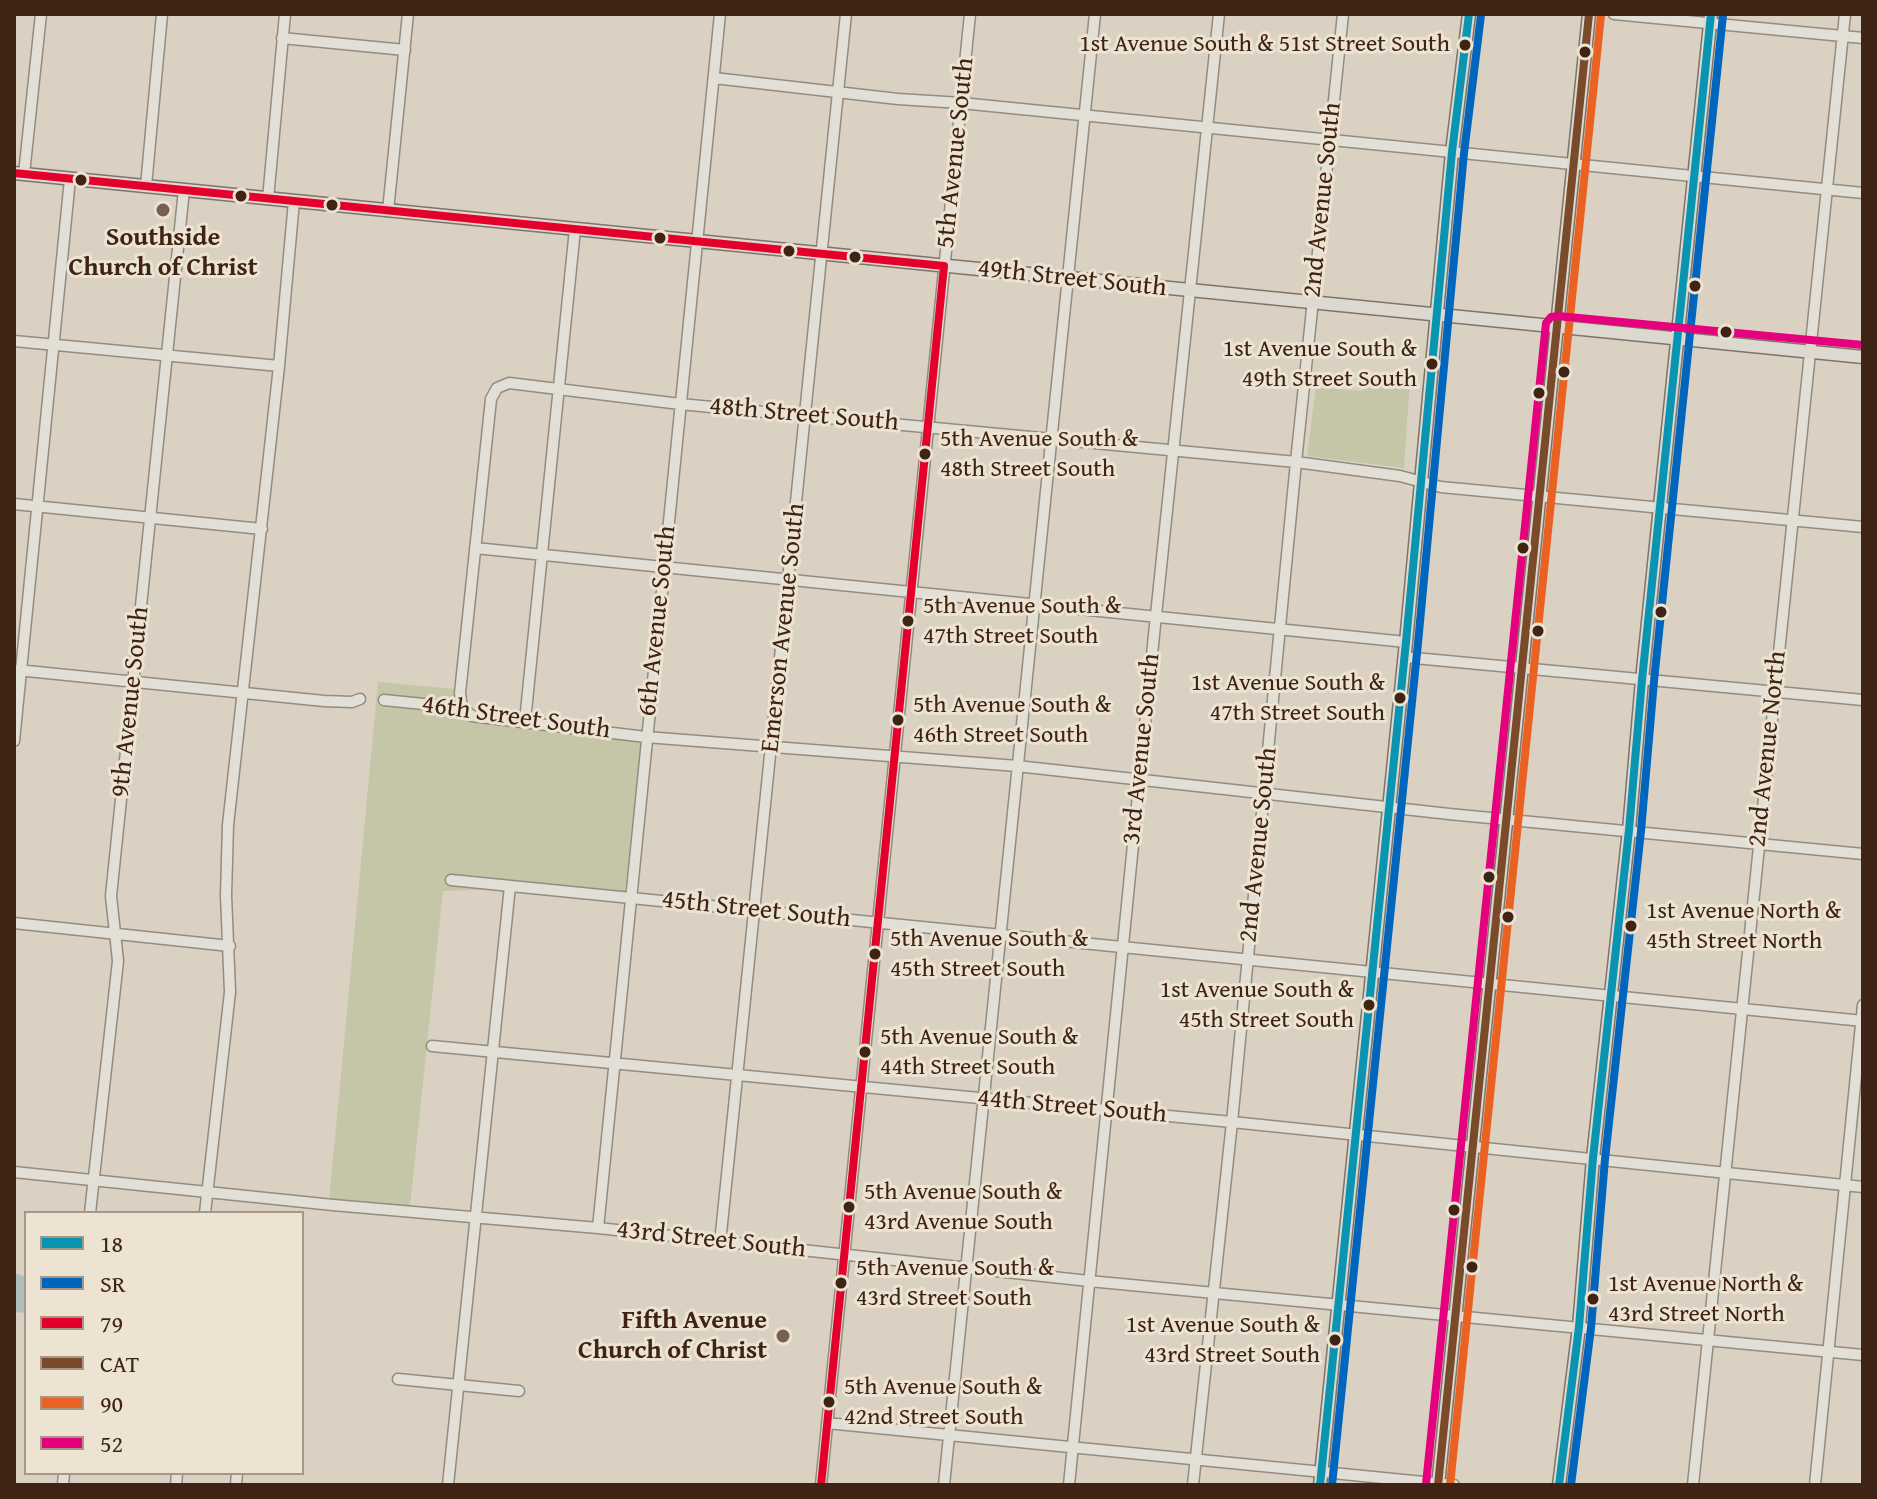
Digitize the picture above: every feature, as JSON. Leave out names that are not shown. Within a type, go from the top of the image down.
[{"type":"main road","points":[[1321,1479],[1452,152],[1469,14]]},
{"type":"main road","points":[[1438,1484],[1589,14]]},
{"type":"main road","points":[[1559,1485],[1579,1327],[1593,1158],[1710,19]]},
{"type":"main road","name":"49th Street South","points":[[19,174],[1863,357]]},
{"type":"street","points":[[19,174],[41,14]]},
{"type":"street","points":[[146,186],[162,14]]},
{"type":"street","points":[[268,199],[285,14]]},
{"type":"street","points":[[388,211],[408,14]]},
{"type":"street","name":"6th Avenue South","points":[[598,1228],[720,14]]},
{"type":"street","name":"Emerson Avenue South","points":[[720,1243],[846,14]]},
{"type":"street","name":"5th Avenue South","points":[[821,1485],[970,14]]},
{"type":"street","points":[[944,1485],[1095,14]]},
{"type":"street","name":"3rd Avenue South","points":[[1069,1485],[1219,14]]},
{"type":"street","name":"2nd Avenue South","points":[[1193,1485],[1343,14]]},
{"type":"street","points":[[1614,14],[1710,19],[1863,38]]},
{"type":"street","name":"2nd Avenue North","points":[[1693,1485],[1845,14]]},
{"type":"street","points":[[282,38],[405,50]]},
{"type":"street","points":[[714,78],[837,93],[1863,193]]},
{"type":"street","points":[[14,741],[17,670],[70,179]]},
{"type":"street","name":"9th Avenue South","points":[[90,1211],[118,961],[111,896],[184,190]]},
{"type":"street","points":[[205,1211],[230,992],[226,895],[228,825],[262,529],[294,201]]},
{"type":"street","points":[[525,721],[575,229]]},
{"type":"street","points":[[14,341],[279,366]]},
{"type":"street","name":"48th Street South","points":[[475,548],[491,399],[497,388],[509,383],[680,404],[1296,462],[1420,480],[1441,487],[1863,527]]},
{"type":"street","points":[[14,504],[262,529]]},
{"type":"street","points":[[462,708],[460,693],[475,548],[1406,642]]},
{"type":"street","points":[[1404,657],[1863,700]]},
{"type":"street","points":[[17,670],[345,702],[360,699]]},
{"type":"street","name":"46th Street South","points":[[384,700],[462,708],[472,716],[646,737],[1017,766],[1507,820],[1863,854]]},
{"type":"street","name":"45th Street South","points":[[451,880],[1862,1021]]},
{"type":"street","points":[[448,1485],[510,886]]},
{"type":"street","points":[[14,923],[230,946]]},
{"type":"street","points":[[1815,1485],[1863,1005]]},
{"type":"street","name":"44th Street South","points":[[432,1046],[1232,1122],[1863,1187]]},
{"type":"street","name":"43rd Street South","points":[[14,1172],[207,1193],[598,1228],[1089,1281],[1863,1355]]},
{"type":"street","points":[[398,1379],[519,1391]]},
{"type":"street","points":[[827,1423],[1195,1459],[1321,1479],[1454,1485]]},
{"type":"green space","points":[[1383,377],[1410,379],[1404,468],[1307,456],[1316,387],[1361,391]]},
{"type":"green space","points":[[378,682],[455,689],[457,704],[380,696],[379,704],[458,712],[641,740],[625,892],[447,876],[447,884],[500,889],[443,891],[410,1207],[329,1201]]},
{"type":"shaded area","points":[[14,1273],[24,1276],[24,1313],[14,1312]]},
{"type":"transit line","name":"18","points":[[1320,1485],[1406,642],[1452,152],[1469,14]]},
{"type":"transit line","name":"CAT","points":[[1438,1485],[1589,14]]},
{"type":"transit line","name":"18","points":[[1559,1485],[1579,1327],[1593,1158],[1711,14]]},
{"type":"transit line","name":"SR","points":[[1332,1485],[1418,643],[1464,153],[1481,15]]},
{"type":"transit line","name":"90","points":[[1450,1485],[1601,15]]},
{"type":"transit line","name":"SR","points":[[1571,1485],[1591,1328],[1605,1159],[1723,15]]},
{"type":"transit line","name":"79","points":[[14,173],[944,266],[821,1485]]},
{"type":"transit line","name":"52","points":[[1426,1484],[1546,323],[1551,317],[1558,316],[1863,345]]},
{"type":"place","name":"1st Avenue South & 51st Street South","points":[[1465,45]]},
{"type":"place","name":"Southside Church of Christ","points":[[163,210]]},
{"type":"place","name":"1st Avenue South & 49th Street South","points":[[1432,364]]},
{"type":"place","name":"5th Avenue South & 48th Street South","points":[[925,454]]},
{"type":"place","name":"5th Avenue South & 47th Street South","points":[[908,621]]},
{"type":"place","name":"1st Avenue South & 47th Street South","points":[[1400,698]]},
{"type":"place","name":"5th Avenue South & 46th Street South","points":[[898,720]]},
{"type":"place","name":"1st Avenue North & 45th Street North","points":[[1631,926]]},
{"type":"place","name":"5th Avenue South & 45th Street South","points":[[875,954]]},
{"type":"place","name":"1st Avenue South & 45th Street South","points":[[1369,1005]]},
{"type":"place","name":"5th Avenue South & 44th Street South","points":[[865,1052]]},
{"type":"place","name":"5th Avenue South & 43rd Avenue South","points":[[849,1207]]},
{"type":"place","name":"5th Avenue South & 43rd Street South","points":[[841,1283]]},
{"type":"place","name":"1st Avenue North & 43rd Street North","points":[[1593,1299]]},
{"type":"place","name":"Fifth Avenue Church of Christ","points":[[783,1336]]},
{"type":"place","name":"1st Avenue South & 43rd Street South","points":[[1335,1340]]},
{"type":"place","name":"5th Avenue South & 42nd Street South","points":[[829,1402]]}]
